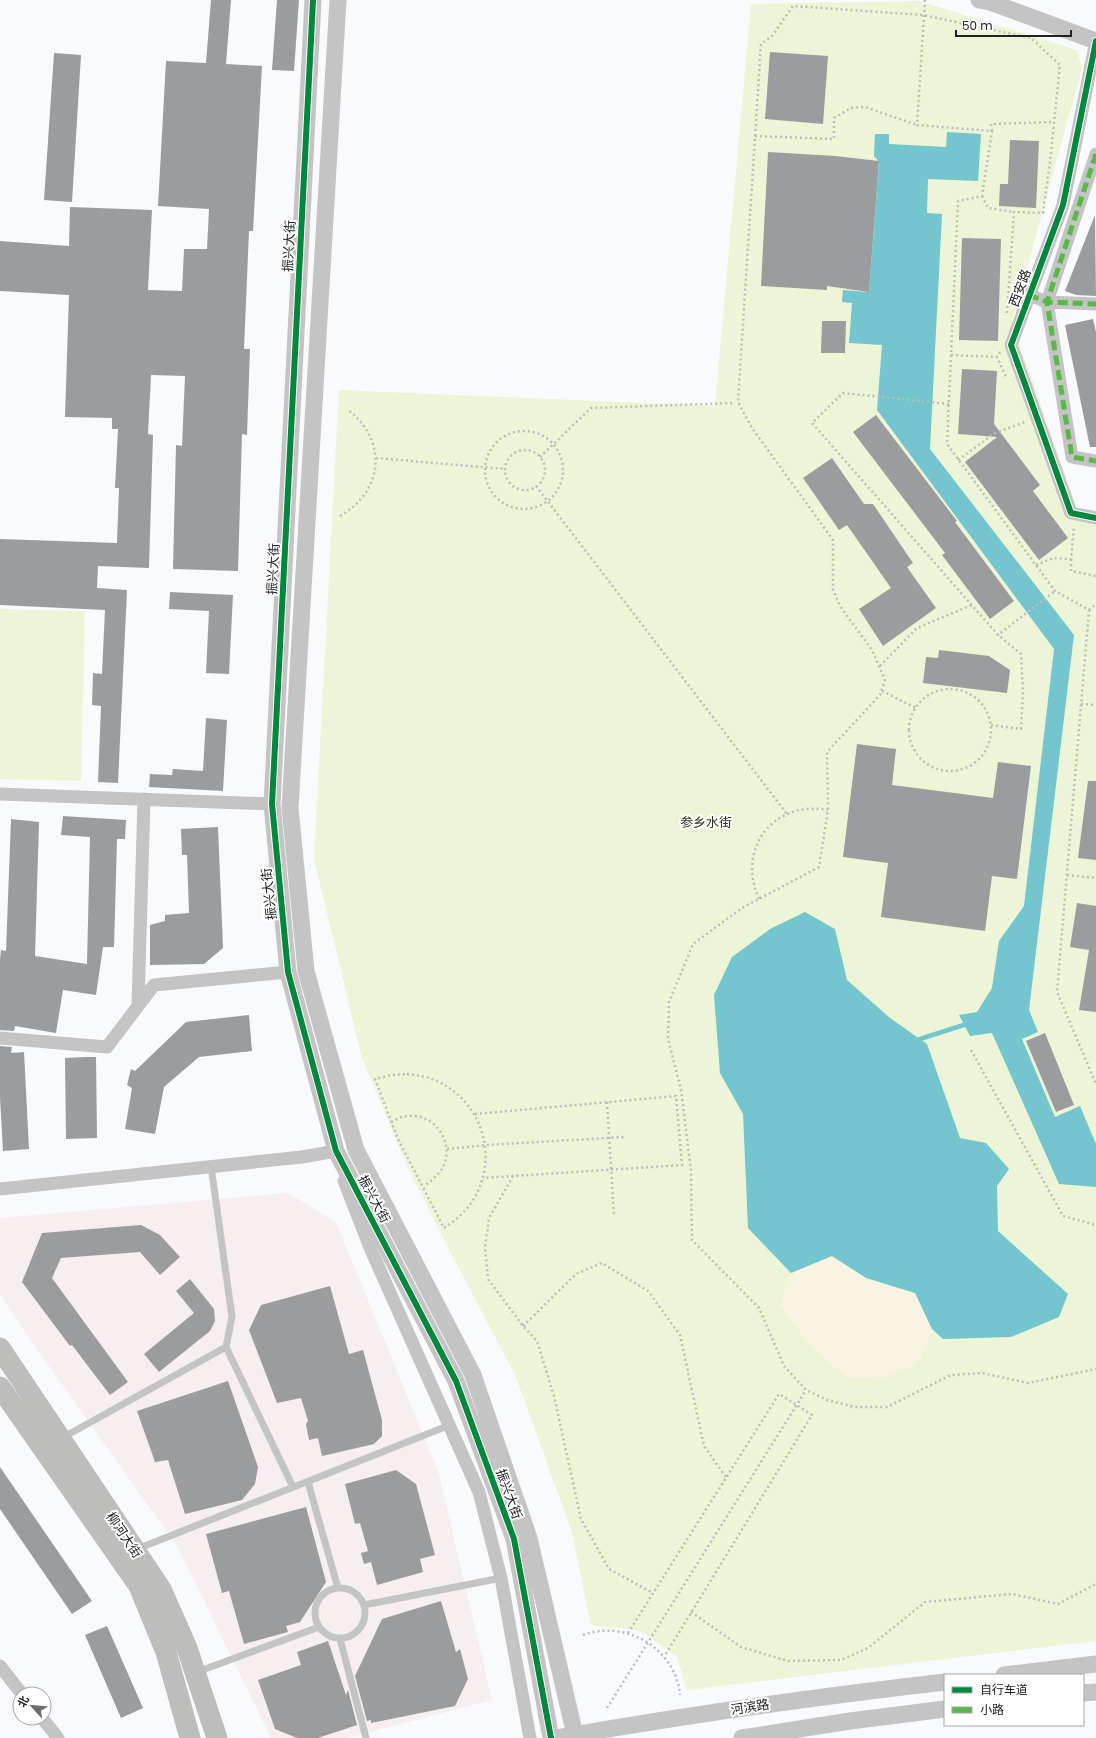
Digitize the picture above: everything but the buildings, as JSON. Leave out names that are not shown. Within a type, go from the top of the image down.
[{"type":"main road","name":"柳河大街","points":[[0,1348],[161,1588],[187,1648],[217,1738]]},
{"type":"main road","name":"柳河大街","points":[[0,1387],[139,1586],[166,1652],[190,1738]]},
{"type":"street","name":"振兴大街","points":[[313,0],[272,804],[288,972],[336,1151],[459,1388],[514,1539],[551,1738]]},
{"type":"street","name":"振兴大街","points":[[338,0],[290,808],[306,971],[356,1150],[473,1375],[529,1538],[575,1734]]},
{"type":"street","points":[[980,0],[990,2],[1096,41]]},
{"type":"street","name":"西安路","points":[[1096,41],[1063,205],[1011,345],[1071,513],[1096,518]]},
{"type":"street","points":[[1096,154],[1047,302],[1072,457],[1096,461]]},
{"type":"street","points":[[1029,295],[1047,302],[1096,304]]},
{"type":"street","points":[[0,794],[272,804]]},
{"type":"street","points":[[138,1005],[144,799]]},
{"type":"street","points":[[0,1038],[107,1047],[154,985],[288,972]]},
{"type":"street","points":[[0,1188],[302,1157],[336,1151],[342,1175],[371,1250],[479,1492],[501,1578],[530,1738]]},
{"type":"street","points":[[1012,1674],[1096,1664]]},
{"type":"street","points":[[0,1666],[16,1686]]},
{"type":"street","name":"河滨路","points":[[556,1738],[847,1693],[944,1682]]},
{"type":"street","points":[[1084,1693],[1096,1692]]},
{"type":"street","points":[[742,1738],[850,1721],[944,1710]]},
{"type":"street","points":[[48,1726],[58,1738]]},
{"type":"lane","points":[[211,1166],[232,1317],[226,1347],[293,1488]]},
{"type":"lane","points":[[60,1439],[226,1347]]},
{"type":"lane","points":[[135,1550],[450,1425]]},
{"type":"lane","points":[[308,1482],[338,1588]]},
{"type":"lane","points":[[364,1605],[501,1578]]},
{"type":"lane","points":[[338,1588],[355,1592],[362,1599],[366,1617],[363,1626],[353,1635],[340,1639],[332,1638],[324,1633],[316,1620],[315,1611],[321,1596],[338,1588]]},
{"type":"lane","points":[[195,1672],[319,1627]]},
{"type":"lane","points":[[340,1639],[366,1738]]},
{"type":"path","points":[[917,125],[925,0]]},
{"type":"path","points":[[1054,122],[991,124],[992,131],[982,196],[988,208],[1014,212],[1043,213],[1054,122],[1060,65],[1031,38],[923,15],[793,6],[772,36],[761,44],[738,402],[752,428],[833,540],[833,590],[840,606],[872,650],[885,680],[880,695],[827,752],[828,810],[819,867],[742,908],[693,944],[669,1002],[668,1039],[681,1089],[691,1171],[692,1240],[759,1308],[784,1366],[806,1390],[827,1400],[854,1407],[887,1406],[951,1375],[982,1373],[1028,1383],[1096,1369]]},
{"type":"path","points":[[756,136],[834,139],[834,118],[851,108],[866,107],[917,125],[992,131]]},
{"type":"path","points":[[982,196],[958,201],[947,444],[1054,591],[1089,610]]},
{"type":"path","points":[[1007,318],[1014,212]]},
{"type":"path","points":[[997,357],[1003,346]]},
{"type":"path","points":[[951,355],[997,357]]},
{"type":"path","points":[[997,357],[1006,378]]},
{"type":"path","points":[[949,404],[843,393],[812,423],[998,635],[1021,654],[1023,692],[1021,729],[991,725]]},
{"type":"path","points":[[540,457],[591,408],[735,403]]},
{"type":"path","points":[[340,516],[351,510],[360,502],[367,492],[372,482],[376,458],[370,435],[356,416],[347,409]]},
{"type":"path","points":[[958,460],[995,433],[1025,422],[1028,428]]},
{"type":"path","points":[[529,431],[536,433],[553,444],[561,460],[562,478],[555,494],[549,500],[532,508],[520,509],[508,506],[498,500],[490,490],[486,479],[485,467],[488,454],[497,442],[515,432],[529,431]]},
{"type":"path","points":[[526,450],[534,452],[540,457],[544,464],[542,480],[530,489],[516,487],[506,476],[505,469],[507,461],[512,455],[519,451],[526,450]]},
{"type":"path","points":[[376,458],[505,469]]},
{"type":"path","points":[[536,486],[549,500],[787,814]]},
{"type":"path","points":[[1082,528],[1073,527],[1071,571],[1096,576]]},
{"type":"path","points":[[1036,565],[1053,558],[1071,559]]},
{"type":"path","points":[[998,635],[1054,591]]},
{"type":"path","points":[[1096,604],[1089,610],[1057,992],[1096,1084]]},
{"type":"path","points":[[880,666],[916,628],[972,605]]},
{"type":"path","points":[[948,689],[962,691],[978,700],[985,707],[991,725],[989,744],[979,760],[963,769],[955,771],[937,770],[922,760],[912,746],[909,728],[910,720],[916,708],[926,697],[934,692],[948,689]]},
{"type":"path","points":[[882,690],[916,708]]},
{"type":"path","points":[[1081,704],[1096,705]]},
{"type":"path","points":[[759,899],[755,890],[752,871],[754,853],[757,844],[768,828],[787,814],[809,808],[828,810]]},
{"type":"path","points":[[1066,874],[1096,878]]},
{"type":"path","points":[[971,1050],[1063,1216],[1096,1225]]},
{"type":"path","points":[[407,1074],[423,1076],[439,1082],[465,1101],[475,1114],[482,1129],[486,1145],[486,1162],[483,1178],[478,1193],[469,1207],[457,1219],[444,1228],[391,1122],[375,1079],[391,1075],[407,1074]]},
{"type":"path","points":[[475,1114],[676,1096],[682,1165],[483,1178]]},
{"type":"path","points":[[607,1102],[614,1216]]},
{"type":"path","points":[[391,1122],[408,1116],[418,1116],[427,1119],[441,1131],[447,1149],[443,1167],[438,1175],[423,1187]]},
{"type":"path","points":[[447,1149],[486,1145],[624,1137]]},
{"type":"path","points":[[513,1176],[489,1218],[485,1247],[488,1279],[523,1326],[537,1341],[554,1396],[581,1519],[609,1570],[653,1593]]},
{"type":"path","points":[[523,1326],[576,1274],[602,1263],[648,1291],[680,1335],[704,1446],[726,1477]]},
{"type":"path","points":[[607,1708],[806,1390]]},
{"type":"path","points":[[628,1633],[779,1394],[812,1414],[664,1657]]},
{"type":"path","points":[[691,1612],[741,1647],[788,1661],[841,1660],[868,1648],[925,1602],[1012,1594],[1058,1604],[1096,1584]]},
{"type":"path","points":[[583,1635],[602,1631],[615,1631],[628,1633],[647,1642],[664,1657],[676,1677],[680,1695]]},
{"type":"shaded area","points":[[288,1193],[336,1222],[438,1471],[492,1700],[347,1738],[271,1738],[177,1546],[0,1295],[0,1218]]},
{"type":"green space","name":"参乡水街","points":[[919,1],[1077,50],[1082,69],[1012,322],[1080,517],[1096,521],[1096,1641],[687,1690],[677,1657],[641,1631],[591,1625],[571,1529],[516,1377],[407,1166],[362,1058],[314,859],[339,390],[715,406],[751,4]]},
{"type":"green space","points":[[0,609],[85,611],[81,781],[0,779]]},
{"type":"sand","points":[[832,1256],[866,1278],[915,1293],[932,1329],[919,1362],[883,1379],[847,1378],[807,1342],[780,1305],[791,1273]]},
{"type":"water","points":[[947,132],[981,134],[978,181],[928,179],[927,213],[942,214],[930,449],[1074,635],[1029,1010],[1038,1032],[1022,1039],[1055,1117],[1080,1106],[1096,1144],[1096,1187],[1059,1184],[992,1033],[970,1036],[959,1015],[977,1012],[992,988],[999,941],[1024,906],[1054,649],[877,410],[882,345],[849,343],[852,303],[842,302],[843,290],[869,292],[879,162],[874,156],[875,134],[889,134],[889,144],[946,147]]},
{"type":"water","points":[[805,912],[835,929],[847,980],[890,1018],[927,1044],[960,1138],[986,1143],[1009,1169],[997,1186],[998,1231],[1068,1294],[1059,1317],[1011,1337],[943,1339],[932,1329],[915,1293],[866,1278],[832,1256],[791,1273],[748,1228],[743,1114],[720,1073],[714,995],[732,957],[770,929]]},
{"type":"waterway","points":[[920,1039],[970,1023]]},
{"type":"marked path","points":[[1096,154],[1047,302],[1072,457],[1096,461]]},
{"type":"marked path","points":[[1029,295],[1047,302],[1096,304]]},
{"type":"cycle path","points":[[313,0],[272,804],[288,972],[336,1151],[456,1381],[514,1539],[551,1738]]},
{"type":"cycle path","points":[[1096,41],[1063,205],[1011,345],[1071,513],[1096,518]]}]
